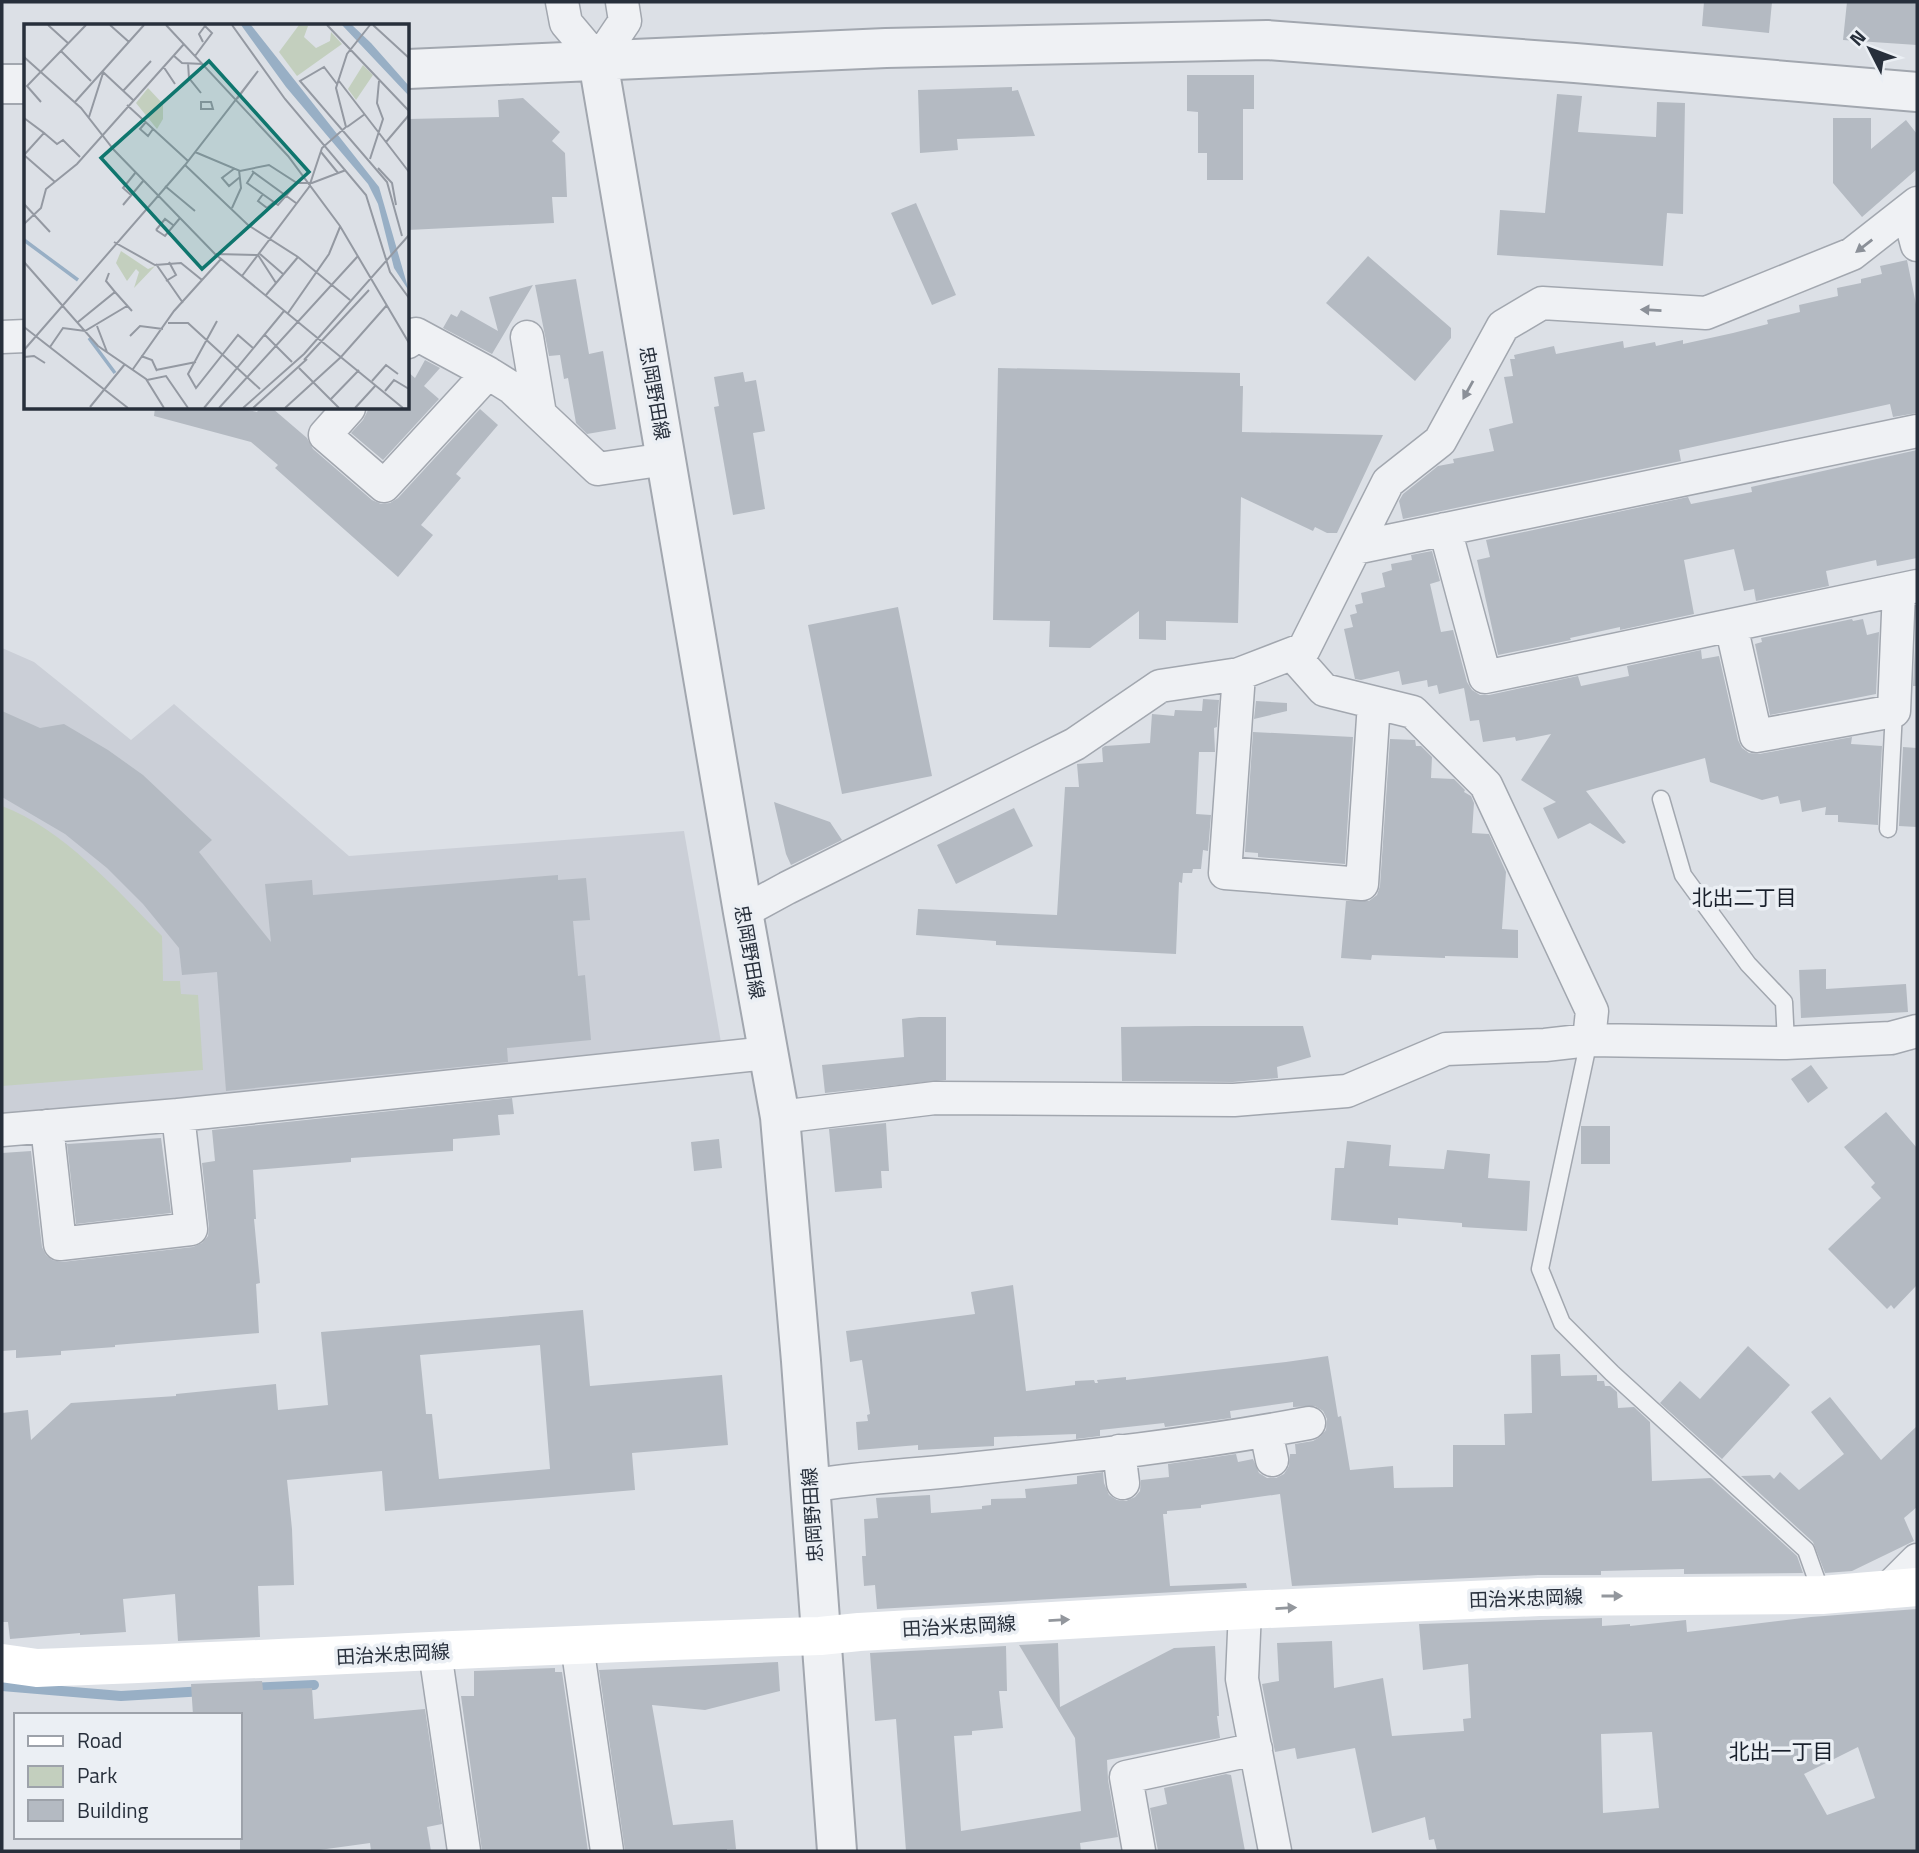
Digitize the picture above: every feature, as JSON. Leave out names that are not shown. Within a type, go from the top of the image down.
[{"type":"main road","name":"田治米忠岡線","points":[[2,1663],[37,1668],[820,1636],[1245,1610],[1539,1597],[1822,1595],[1902,1589]]},
{"type":"street","points":[[562,2],[566,23],[598,61]]},
{"type":"street","points":[[598,61],[625,21],[622,2]]},
{"type":"street","points":[[410,69],[886,48],[1267,40],[1917,92]]},
{"type":"street","name":"忠岡野田線","points":[[598,61],[780,1117],[837,1851]]},
{"type":"street","points":[[2,85],[24,83]]},
{"type":"street","points":[[1913,207],[1917,245]]},
{"type":"street","points":[[743,912],[1075,744],[1160,686],[1238,674],[1304,649],[1388,482],[1440,441],[1503,326],[1542,303],[1706,313],[1852,254],[1913,207]]},
{"type":"street","points":[[410,340],[416,334],[512,388],[598,469],[666,459]]},
{"type":"street","points":[[2,337],[24,335]]},
{"type":"street","points":[[527,337],[540,414]]},
{"type":"street","points":[[347,410],[325,435],[384,486],[488,373]]},
{"type":"street","points":[[1355,548],[1917,431]]},
{"type":"street","points":[[1444,528],[1485,677],[1731,625],[1908,588],[1894,711],[1756,736],[1731,625]]},
{"type":"street","points":[[1293,655],[1324,690],[1413,712],[1486,785],[1592,1010],[1588,1040]]},
{"type":"street","points":[[1238,674],[1225,873],[1362,884],[1374,703]]},
{"type":"street","points":[[780,1117],[935,1098],[1234,1100],[1347,1091],[1446,1049],[1588,1040],[1786,1043],[1891,1038],[1917,1031]]},
{"type":"street","points":[[2,1130],[177,1115],[768,1053]]},
{"type":"street","points":[[47,1126],[60,1244],[191,1229],[177,1115]]},
{"type":"street","points":[[810,1486],[848,1479],[969,1483],[1119,1451],[1269,1446],[1309,1423]]},
{"type":"street","points":[[1119,1451],[1123,1483]]},
{"type":"street","points":[[1902,1589],[1917,1560]]},
{"type":"street","points":[[1245,1610],[1242,1679],[1275,1851]]},
{"type":"street","points":[[577,1645],[607,1851]]},
{"type":"street","points":[[435,1652],[464,1851]]},
{"type":"street","points":[[1139,1851],[1126,1777],[1255,1749]]},
{"type":"lane","points":[[1888,829],[1894,711]]},
{"type":"lane","points":[[1661,799],[1683,875],[1748,964],[1784,1002],[1786,1043]]},
{"type":"lane","points":[[1588,1040],[1540,1269],[1562,1323],[1612,1373],[1806,1550],[1822,1595]]},
{"type":"shaded area","points":[[2,648],[34,662],[131,740],[174,704],[349,856],[684,831],[722,1048],[2,1114]]},
{"type":"green space","points":[[2,806],[25,816],[68,845],[162,936],[163,981],[180,981],[181,994],[198,995],[203,1070],[2,1086]]},
{"type":"building","points":[[1704,2],[1772,2],[1769,33],[1702,26]]},
{"type":"building","points":[[1847,2],[1917,2],[1917,45],[1843,40]]},
{"type":"building","points":[[1187,75],[1254,75],[1254,109],[1243,109],[1243,180],[1207,180],[1207,153],[1198,153],[1198,112],[1187,111]]},
{"type":"building","points":[[1012,87],[1012,91],[1018,90],[1035,136],[957,139],[958,150],[920,153],[918,90]]},
{"type":"building","points":[[1557,94],[1582,96],[1578,132],[1656,137],[1657,102],[1685,103],[1683,214],[1667,213],[1663,266],[1497,255],[1500,210],[1545,213]]},
{"type":"building","points":[[523,98],[560,132],[552,141],[565,153],[567,197],[552,197],[554,223],[410,230],[410,119],[499,117],[498,100]]},
{"type":"building","points":[[1833,118],[1871,118],[1871,149],[1906,120],[1917,134],[1917,169],[1862,217],[1833,183]]},
{"type":"building","points":[[916,203],[956,295],[932,305],[891,213]]},
{"type":"building","points":[[1368,256],[1451,328],[1451,338],[1415,381],[1326,303]]},
{"type":"building","points":[[1907,260],[1917,309],[1917,413],[1893,417],[1890,404],[1679,450],[1681,461],[1403,519],[1399,501],[1403,494],[1438,466],[1454,463],[1453,459],[1494,451],[1489,429],[1513,423],[1504,377],[1513,376],[1510,359],[1515,359],[1514,355],[1554,346],[1556,354],[1623,341],[1624,348],[1655,342],[1656,346],[1683,340],[1683,344],[1733,333],[1768,324],[1767,320],[1800,312],[1799,305],[1838,296],[1837,288],[1861,283],[1861,279],[1882,274],[1880,266]]},
{"type":"building","points":[[576,279],[589,354],[603,351],[616,429],[587,434],[576,423],[568,378],[564,379],[560,355],[549,356],[535,285]]},
{"type":"building","points":[[533,285],[492,354],[443,328],[451,314],[457,317],[461,310],[498,331],[489,297]]},
{"type":"building","points":[[425,360],[440,368],[424,386],[439,399],[383,460],[351,433],[368,410],[410,410],[410,374],[415,378]]},
{"type":"building","points":[[998,368],[1240,373],[1240,386],[1243,386],[1242,432],[1383,435],[1337,533],[1327,533],[1315,527],[1313,531],[1241,497],[1238,623],[1166,621],[1166,640],[1139,639],[1139,611],[1090,648],[1049,647],[1050,621],[993,620]]},
{"type":"building","points":[[743,372],[745,382],[756,380],[765,431],[753,433],[765,509],[733,515],[714,407],[719,406],[714,377]]},
{"type":"building","points":[[480,409],[498,425],[456,474],[461,478],[421,525],[433,535],[398,577],[275,468],[278,465],[251,442],[154,416],[155,410],[274,410],[307,438],[313,449],[372,500],[381,504],[398,498]]},
{"type":"building","points":[[1917,450],[1917,558],[1877,566],[1876,560],[1826,571],[1829,586],[1756,601],[1754,589],[1744,591],[1734,549],[1684,560],[1694,614],[1620,630],[1620,627],[1498,655],[1477,560],[1490,557],[1486,540],[1688,497],[1691,504],[1752,492],[1751,487]]},
{"type":"building","points":[[1432,551],[1440,581],[1430,584],[1441,632],[1453,630],[1467,682],[1472,690],[1480,695],[1578,676],[1581,686],[1629,676],[1627,666],[1701,650],[1702,659],[1719,656],[1738,740],[1742,748],[1749,753],[1759,754],[1852,737],[1851,744],[1882,746],[1878,825],[1838,822],[1838,815],[1825,815],[1826,807],[1802,812],[1800,800],[1780,804],[1778,796],[1762,800],[1710,782],[1705,758],[1586,791],[1626,842],[1623,844],[1590,823],[1558,839],[1543,808],[1556,802],[1521,780],[1551,734],[1516,741],[1515,737],[1483,742],[1479,720],[1470,721],[1464,688],[1439,694],[1437,685],[1428,687],[1427,680],[1402,685],[1399,671],[1355,679],[1344,629],[1353,627],[1350,615],[1357,613],[1355,605],[1363,603],[1361,593],[1385,587],[1382,573],[1392,570],[1391,564],[1412,560],[1411,555]]},
{"type":"building","points":[[898,607],[932,776],[842,794],[808,625]]},
{"type":"building","points":[[1863,619],[1867,635],[1879,632],[1876,694],[1770,715],[1755,644],[1762,642],[1761,638]]},
{"type":"building","points":[[1916,625],[1917,686],[1913,686]]},
{"type":"building","points":[[1203,699],[1219,700],[1217,727],[1214,728],[1215,752],[1199,752],[1196,814],[1211,815],[1208,851],[1203,850],[1201,869],[1183,873],[1182,883],[1179,882],[1176,954],[996,945],[996,941],[916,935],[918,909],[1057,915],[1065,787],[1079,787],[1077,764],[1103,762],[1102,748],[1105,746],[1150,743],[1152,714],[1174,716],[1175,710],[1202,711]]},
{"type":"building","points":[[1256,701],[1287,703],[1287,711],[1254,719]]},
{"type":"building","points":[[2,711],[40,728],[64,724],[143,775],[212,840],[199,852],[271,942],[265,884],[312,880],[313,895],[558,875],[558,880],[586,878],[590,920],[573,921],[578,976],[585,975],[591,1040],[507,1048],[508,1062],[226,1091],[217,972],[182,975],[179,948],[143,904],[107,868],[65,834],[2,797]]},
{"type":"building","points":[[1253,732],[1353,737],[1345,864],[1258,857],[1258,853],[1245,852]]},
{"type":"building","points":[[1390,739],[1415,740],[1416,746],[1421,746],[1432,757],[1431,778],[1454,779],[1464,792],[1471,796],[1474,803],[1472,833],[1489,834],[1506,872],[1502,929],[1518,930],[1518,958],[1372,955],[1371,960],[1341,958],[1346,901],[1369,901],[1377,895],[1380,886]]},
{"type":"building","points":[[1903,747],[1917,748],[1917,827],[1899,826]]},
{"type":"building","points":[[774,802],[830,822],[842,840],[791,865]]},
{"type":"building","points":[[1014,808],[1033,846],[956,884],[937,845]]},
{"type":"building","points":[[1826,969],[1826,989],[1906,984],[1908,1012],[1801,1018],[1799,970]]},
{"type":"building","points":[[946,1017],[946,1080],[825,1093],[822,1065],[904,1057],[902,1019]]},
{"type":"building","points":[[1303,1026],[1311,1057],[1277,1067],[1278,1078],[1233,1082],[1122,1081],[1121,1027]]},
{"type":"building","points":[[1811,1065],[1828,1088],[1808,1103],[1791,1079]]},
{"type":"building","points":[[512,1098],[514,1114],[498,1115],[500,1135],[453,1139],[453,1151],[351,1158],[351,1162],[253,1170],[260,1283],[256,1284],[259,1333],[61,1351],[61,1355],[16,1358],[16,1350],[2,1351],[2,1153],[31,1151],[42,1247],[52,1260],[62,1262],[193,1247],[202,1243],[208,1236],[209,1227],[202,1163],[215,1161],[212,1130]]},
{"type":"building","points":[[1886,1112],[1917,1148],[1917,1285],[1894,1309],[1891,1305],[1887,1309],[1828,1249],[1881,1198],[1871,1187],[1875,1183],[1844,1147]]},
{"type":"building","points":[[886,1123],[889,1171],[881,1171],[882,1188],[835,1192],[829,1129]]},
{"type":"building","points":[[1581,1126],[1610,1126],[1610,1164],[1581,1164]]},
{"type":"building","points":[[161,1138],[171,1213],[76,1224],[67,1144]]},
{"type":"building","points":[[719,1139],[722,1168],[694,1171],[691,1142]]},
{"type":"building","points":[[1347,1141],[1391,1145],[1389,1166],[1444,1169],[1447,1150],[1490,1154],[1488,1178],[1530,1181],[1527,1231],[1462,1227],[1462,1223],[1398,1218],[1398,1225],[1331,1220],[1335,1168],[1344,1168]]},
{"type":"building","points":[[1013,1285],[1026,1391],[1075,1385],[1075,1381],[1094,1380],[1098,1383],[1097,1380],[1126,1377],[1126,1380],[1328,1356],[1350,1470],[1393,1466],[1394,1488],[1453,1487],[1453,1445],[1505,1445],[1504,1414],[1532,1413],[1531,1355],[1560,1354],[1561,1376],[1597,1375],[1597,1381],[1604,1381],[1605,1386],[1610,1386],[1617,1392],[1618,1408],[1634,1407],[1650,1422],[1652,1481],[1711,1478],[1797,1556],[1803,1573],[1684,1574],[1684,1569],[1601,1571],[1601,1575],[1538,1575],[1292,1586],[1280,1494],[1201,1505],[1201,1508],[1167,1511],[1167,1514],[1163,1514],[1170,1586],[1246,1583],[1247,1588],[877,1609],[875,1585],[864,1586],[862,1556],[866,1556],[864,1519],[878,1518],[876,1498],[930,1495],[931,1513],[982,1509],[982,1506],[991,1505],[991,1499],[1026,1498],[1025,1489],[1077,1484],[1077,1476],[1103,1472],[1109,1495],[1126,1501],[1140,1491],[1141,1480],[1169,1477],[1168,1464],[1236,1454],[1238,1462],[1253,1459],[1259,1473],[1267,1478],[1276,1478],[1284,1474],[1289,1466],[1290,1454],[1296,1454],[1295,1444],[1313,1441],[1326,1430],[1327,1419],[1323,1411],[1315,1406],[1293,1407],[1293,1402],[1230,1411],[1231,1418],[1165,1427],[1164,1423],[1100,1430],[1100,1436],[1076,1439],[1076,1434],[994,1437],[994,1446],[918,1450],[918,1445],[858,1450],[856,1422],[868,1421],[867,1415],[870,1414],[862,1360],[850,1362],[846,1331],[975,1314],[971,1292]]},
{"type":"building","points":[[583,1310],[590,1386],[722,1375],[728,1445],[632,1453],[635,1490],[385,1511],[382,1471],[287,1480],[294,1585],[258,1586],[260,1637],[178,1641],[175,1594],[123,1599],[126,1632],[10,1639],[8,1622],[2,1622],[2,1413],[28,1410],[31,1440],[71,1403],[176,1396],[276,1384],[278,1410],[328,1405],[321,1332]],"holes":[[[540,1345],[550,1469],[439,1479],[432,1414],[426,1414],[420,1355]]]},
{"type":"building","points":[[1748,1346],[1790,1385],[1722,1459],[1660,1403],[1680,1381],[1700,1399]]},
{"type":"building","points":[[1830,1397],[1881,1460],[1917,1426],[1917,1507],[1904,1518],[1914,1541],[1852,1571],[1825,1573],[1813,1542],[1741,1476],[1770,1475],[1774,1479],[1780,1472],[1799,1490],[1844,1454],[1811,1412]]},
{"type":"building","points":[[1917,1609],[1917,1851],[1437,1851],[1434,1839],[1429,1840],[1425,1817],[1372,1833],[1355,1748],[1297,1759],[1295,1748],[1275,1752],[1262,1684],[1279,1681],[1277,1643],[1332,1641],[1334,1688],[1383,1678],[1392,1736],[1464,1731],[1463,1719],[1471,1718],[1468,1664],[1423,1670],[1419,1624],[1602,1618],[1602,1626],[1630,1626],[1686,1620],[1687,1632],[1811,1617]],"holes":[[[1652,1732],[1659,1808],[1603,1813],[1601,1734]],[[1858,1747],[1875,1798],[1827,1815],[1804,1774]]]},
{"type":"building","points":[[1058,1643],[1060,1707],[1174,1648],[1215,1646],[1220,1738],[1107,1760],[1118,1837],[1080,1843],[1081,1851],[906,1851],[896,1719],[875,1721],[870,1653],[1006,1646],[1007,1691],[999,1691],[1003,1728],[954,1736],[961,1831],[1081,1811],[1075,1738],[1019,1645]]},
{"type":"building","points":[[778,1662],[780,1691],[705,1710],[652,1705],[673,1825],[733,1820],[736,1849],[625,1851],[599,1670]]},
{"type":"building","points":[[555,1668],[555,1672],[562,1672],[588,1851],[482,1851],[461,1696],[474,1696],[474,1671]]},
{"type":"building","points":[[262,1681],[263,1690],[312,1688],[314,1719],[425,1709],[442,1824],[427,1827],[431,1851],[371,1851],[370,1843],[312,1851],[240,1851],[242,1713],[193,1713],[191,1684]]},
{"type":"building","points":[[1231,1775],[1245,1851],[1158,1851],[1150,1808],[1167,1804],[1164,1788]]},
{"type":"waterway","points":[[251,1688],[314,1685]]},
{"type":"waterway","points":[[2,1686],[121,1696],[205,1691]]},
{"type":"district","name":"北出二丁目","points":[[1744,898]]},
{"type":"district","name":"北出一丁目","points":[[1781,1752]]}]
